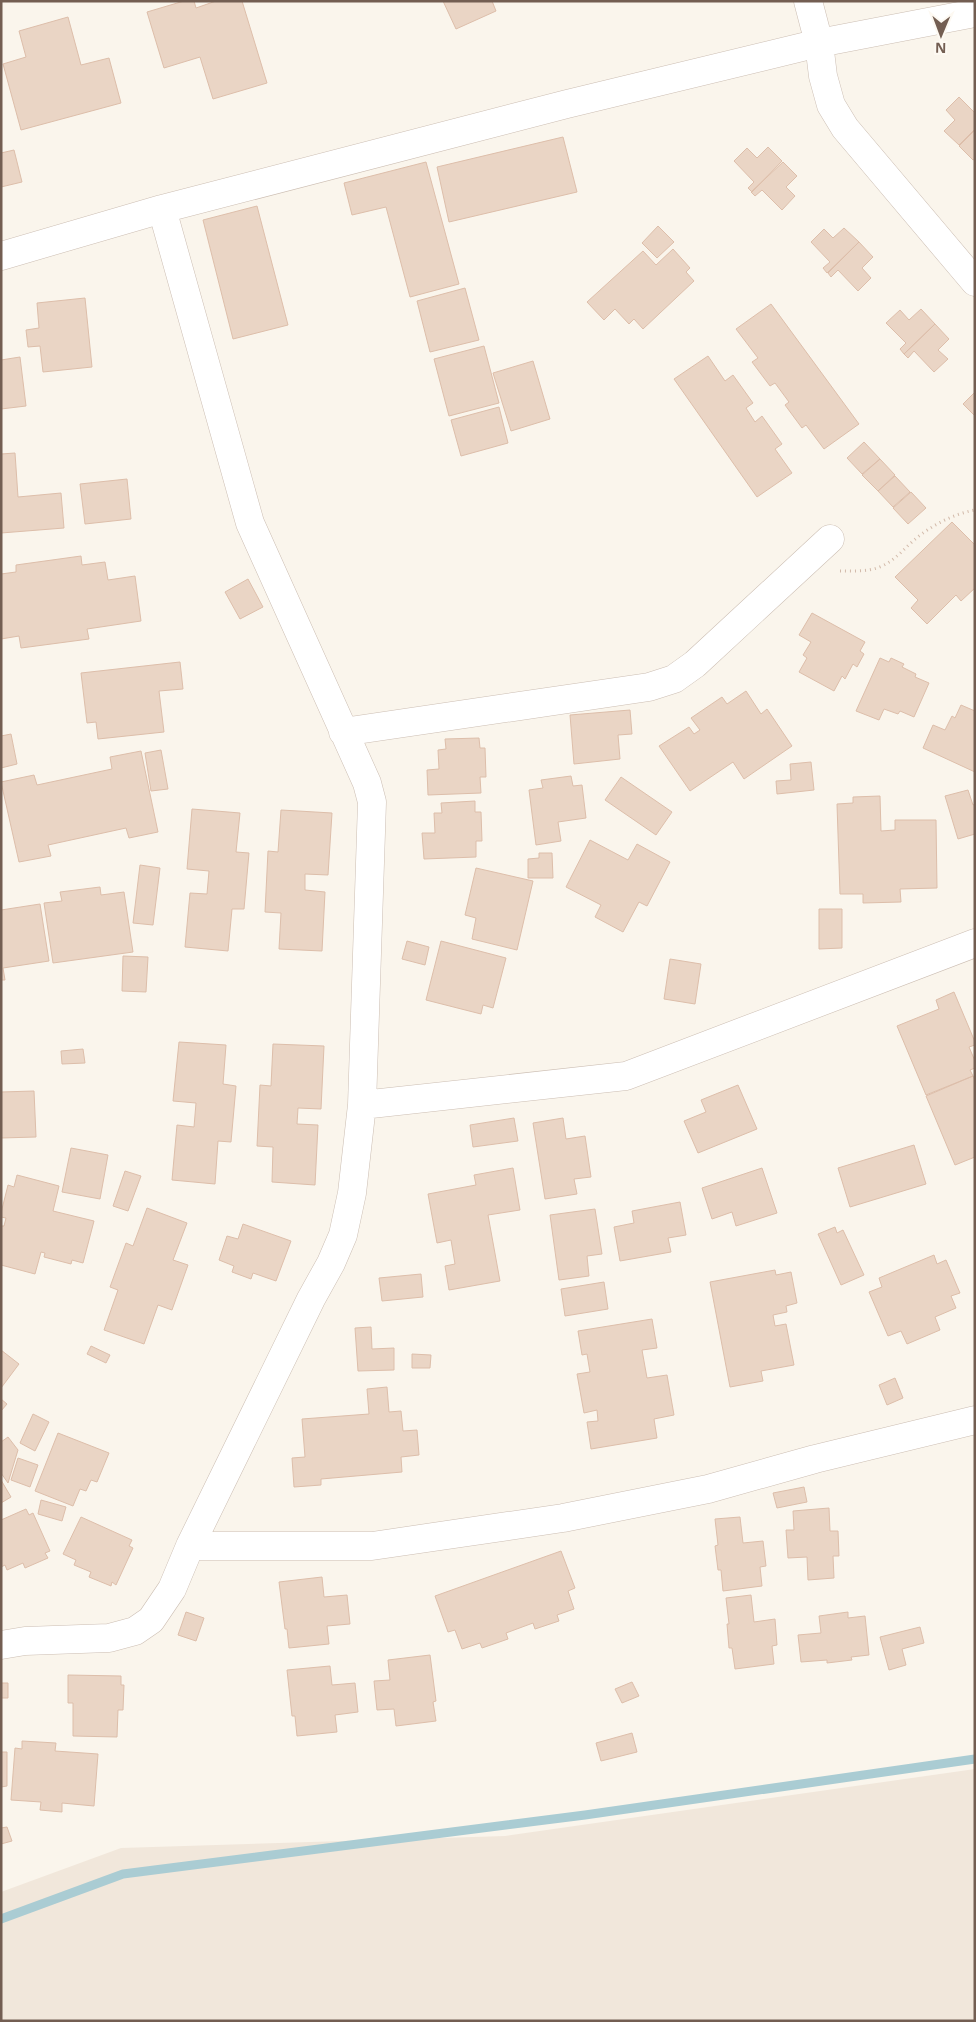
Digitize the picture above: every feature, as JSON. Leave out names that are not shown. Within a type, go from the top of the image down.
[{"type":"street","points":[[808,1],[820,43],[823,76],[831,105],[845,128],[975,282]]},
{"type":"street","points":[[1,256],[162,209],[567,104],[820,43],[975,13]]},
{"type":"street","points":[[1,1645],[24,1641],[109,1638],[135,1631],[151,1620],[172,1589],[190,1546],[331,1263],[343,1235],[352,1193],[362,1105],[372,802],[367,783],[250,523],[162,209]]},
{"type":"street","points":[[344,732],[649,687],[674,679],[695,664],[830,539]]},
{"type":"street","points":[[362,1105],[626,1076],[975,943]]},
{"type":"street","points":[[190,1546],[372,1546],[564,1518],[708,1489],[815,1459],[975,1420]]},
{"type":"path","points":[[794,571],[867,570],[881,567],[893,560],[914,540],[956,514],[975,510]]},
{"type":"shaded area","points":[[975,1769],[975,2021],[1,2021],[1,1892],[121,1848],[505,1836]]},
{"type":"building","points":[[184,1],[194,1],[196,8],[216,1],[242,1],[267,83],[213,99],[200,57],[164,68],[147,12]]},
{"type":"building","points":[[443,1],[492,1],[496,11],[456,29]]},
{"type":"building","points":[[68,17],[81,65],[109,58],[121,103],[21,130],[3,64],[26,57],[19,31]]},
{"type":"building","points":[[959,97],[975,113],[975,129],[959,145],[944,131],[955,120],[946,110]]},
{"type":"building","points":[[975,130],[975,159],[973,160],[959,146]]},
{"type":"building","points":[[563,137],[577,192],[449,222],[437,167]]},
{"type":"building","points":[[768,147],[782,161],[752,192],[748,188],[754,182],[734,161],[747,148],[757,158]]},
{"type":"building","points":[[14,150],[22,182],[1,187],[1,153]]},
{"type":"building","points":[[426,162],[459,284],[410,297],[386,207],[352,215],[344,183]]},
{"type":"building","points":[[783,162],[797,176],[786,187],[795,196],[782,210],[762,190],[755,196],[751,192]]},
{"type":"building","points":[[257,206],[288,325],[233,339],[203,220]]},
{"type":"building","points":[[658,226],[674,242],[657,258],[642,243]]},
{"type":"building","points":[[844,228],[859,242],[827,273],[823,268],[830,262],[811,242],[824,229],[833,238]]},
{"type":"building","points":[[859,242],[873,257],[862,268],[871,278],[858,291],[838,270],[831,277],[828,273]]},
{"type":"building","points":[[673,249],[690,268],[686,272],[694,281],[643,329],[634,319],[629,324],[615,309],[604,320],[587,302],[643,251],[656,265]]},
{"type":"building","points":[[465,288],[479,340],[430,352],[417,301]]},
{"type":"building","points":[[85,298],[92,367],[43,372],[40,346],[28,347],[26,330],[39,328],[37,303]]},
{"type":"building","points":[[771,304],[859,424],[824,449],[806,425],[802,428],[785,405],[789,402],[775,383],[770,386],[752,362],[758,358],[736,329]]},
{"type":"building","points":[[921,309],[935,324],[904,354],[900,349],[906,343],[886,323],[900,310],[909,320]]},
{"type":"building","points":[[935,324],[949,339],[938,350],[948,359],[934,372],[914,351],[908,358],[904,354]]},
{"type":"building","points":[[484,346],[499,403],[449,416],[434,359]]},
{"type":"building","points":[[708,356],[725,381],[733,375],[753,403],[746,408],[755,422],[762,416],[782,444],[775,449],[792,473],[757,497],[674,379]]},
{"type":"building","points":[[20,357],[26,406],[1,409],[1,360]]},
{"type":"building","points":[[533,361],[550,419],[511,431],[493,373]]},
{"type":"building","points":[[975,392],[975,416],[963,404]]},
{"type":"building","points":[[499,407],[508,443],[461,456],[451,420]]},
{"type":"building","points":[[864,442],[880,459],[862,474],[847,458]]},
{"type":"building","points":[[15,453],[18,497],[61,493],[64,528],[1,533],[1,454]]},
{"type":"building","points":[[880,459],[895,475],[878,491],[862,475]]},
{"type":"building","points":[[895,476],[910,492],[893,507],[878,491]]},
{"type":"building","points":[[127,479],[131,519],[85,524],[80,484]]},
{"type":"building","points":[[911,492],[926,508],[908,524],[893,508]]},
{"type":"building","points":[[952,522],[975,545],[975,588],[961,601],[956,595],[927,624],[911,608],[918,600],[895,577]]},
{"type":"building","points":[[81,556],[82,565],[105,562],[108,580],[135,576],[141,621],[87,629],[89,639],[21,648],[19,636],[1,639],[1,574],[16,572],[16,565]]},
{"type":"building","points":[[248,579],[263,607],[240,619],[225,592]]},
{"type":"building","points":[[812,613],[865,642],[860,651],[864,654],[857,667],[853,664],[845,679],[842,676],[834,691],[799,672],[807,658],[803,655],[811,642],[799,635]]},
{"type":"building","points":[[880,658],[889,662],[891,658],[904,664],[902,667],[916,674],[915,677],[929,683],[914,717],[900,711],[898,714],[884,709],[879,720],[856,711]]},
{"type":"building","points":[[180,662],[183,689],[159,691],[164,732],[98,739],[96,722],[87,723],[81,673]]},
{"type":"building","points":[[746,691],[761,714],[767,709],[792,746],[744,779],[733,762],[690,791],[659,746],[689,727],[694,734],[700,730],[691,718],[722,697],[727,704]]},
{"type":"building","points":[[961,705],[975,711],[975,772],[923,748],[933,725],[945,730],[952,716],[955,718]]},
{"type":"building","points":[[630,710],[632,734],[618,735],[620,759],[574,764],[570,715]]},
{"type":"building","points":[[11,734],[17,764],[1,768],[1,736]]},
{"type":"building","points":[[479,738],[480,748],[485,748],[486,777],[480,777],[481,793],[428,795],[427,770],[439,769],[438,750],[446,749],[445,739]]},
{"type":"building","points":[[161,750],[168,789],[151,791],[145,753]]},
{"type":"building","points":[[141,751],[158,832],[129,838],[126,828],[48,845],[51,856],[19,862],[1,782],[34,775],[37,785],[112,769],[110,757]]},
{"type":"building","points":[[811,762],[814,790],[777,794],[776,781],[791,780],[790,764]]},
{"type":"building","points":[[571,776],[573,786],[582,785],[586,818],[558,822],[561,841],[536,845],[529,790],[543,788],[541,780]]},
{"type":"building","points":[[621,777],[672,812],[656,835],[605,800]]},
{"type":"building","points":[[968,790],[973,805],[975,804],[975,834],[958,839],[945,796]]},
{"type":"building","points":[[880,796],[881,831],[895,830],[895,820],[936,820],[937,888],[900,889],[901,902],[863,903],[863,894],[840,894],[837,804],[853,803],[853,797]]},
{"type":"building","points":[[475,801],[475,812],[481,812],[482,841],[476,841],[476,857],[424,859],[422,833],[435,833],[434,813],[442,813],[441,803]]},
{"type":"building","points":[[192,809],[240,813],[236,852],[249,853],[244,909],[232,909],[228,951],[185,947],[190,893],[207,894],[209,871],[187,869]]},
{"type":"building","points":[[281,810],[332,813],[328,875],[305,874],[305,890],[325,892],[322,951],[279,949],[281,913],[265,912],[268,851],[278,852]]},
{"type":"building","points":[[590,840],[628,860],[637,844],[670,862],[647,906],[639,902],[623,932],[595,917],[601,905],[566,887]]},
{"type":"building","points":[[539,853],[552,853],[553,878],[528,878],[528,859],[539,858]]},
{"type":"building","points":[[140,865],[160,868],[153,925],[133,923]]},
{"type":"building","points":[[476,868],[533,881],[517,950],[472,939],[476,918],[465,915]]},
{"type":"building","points":[[100,887],[101,895],[124,892],[133,952],[53,963],[44,903],[62,901],[60,892]]},
{"type":"building","points":[[40,904],[49,961],[3,968],[5,980],[1,980],[1,910]]},
{"type":"building","points":[[819,909],[842,909],[842,948],[819,949]]},
{"type":"building","points":[[407,941],[429,947],[425,965],[402,959]]},
{"type":"building","points":[[441,941],[506,958],[493,1008],[483,1005],[481,1014],[426,1000]]},
{"type":"building","points":[[123,956],[148,957],[146,992],[122,991]]},
{"type":"building","points":[[670,959],[701,964],[695,1004],[664,999]]},
{"type":"building","points":[[954,992],[975,1042],[975,1045],[969,1047],[975,1061],[975,1068],[970,1070],[973,1076],[926,1095],[897,1026],[939,1009],[936,1000]]},
{"type":"building","points":[[179,1042],[226,1045],[223,1084],[236,1086],[231,1142],[218,1141],[215,1184],[172,1180],[177,1125],[194,1127],[196,1103],[173,1101]]},
{"type":"building","points":[[273,1044],[324,1046],[321,1109],[298,1108],[297,1124],[318,1125],[315,1185],[272,1182],[273,1147],[257,1146],[260,1085],[271,1086]]},
{"type":"building","points":[[83,1049],[85,1063],[62,1064],[61,1051]]},
{"type":"building","points":[[973,1076],[975,1080],[975,1157],[955,1165],[926,1096]]},
{"type":"building","points":[[738,1085],[757,1129],[698,1153],[684,1121],[706,1112],[701,1100]]},
{"type":"building","points":[[34,1091],[36,1137],[1,1138],[1,1092]]},
{"type":"building","points":[[514,1118],[518,1141],[473,1147],[470,1125]]},
{"type":"building","points":[[563,1118],[566,1139],[585,1136],[591,1177],[574,1179],[577,1194],[545,1199],[533,1123]]},
{"type":"building","points":[[914,1145],[926,1184],[850,1207],[838,1168]]},
{"type":"building","points":[[71,1148],[108,1155],[100,1199],[62,1192]]},
{"type":"building","points":[[513,1168],[520,1210],[488,1215],[500,1281],[449,1290],[445,1266],[455,1264],[451,1240],[437,1243],[428,1194],[476,1185],[474,1175]]},
{"type":"building","points":[[762,1168],[777,1213],[736,1226],[732,1212],[712,1219],[702,1188]]},
{"type":"building","points":[[125,1171],[141,1176],[128,1211],[113,1206]]},
{"type":"building","points":[[17,1175],[59,1186],[53,1211],[94,1221],[83,1263],[72,1260],[71,1264],[44,1257],[45,1253],[41,1252],[35,1274],[1,1265],[1,1226],[4,1226],[6,1218],[1,1217],[1,1213],[8,1185],[14,1187]]},
{"type":"building","points":[[680,1202],[686,1235],[668,1238],[671,1252],[620,1261],[614,1227],[634,1223],[632,1211]]},
{"type":"building","points":[[147,1208],[187,1223],[173,1260],[188,1265],[172,1310],[158,1305],[144,1344],[104,1330],[118,1290],[110,1287],[126,1243],[133,1246]]},
{"type":"building","points":[[595,1209],[602,1254],[587,1256],[589,1276],[559,1280],[550,1215]]},
{"type":"building","points":[[243,1224],[291,1241],[276,1281],[253,1273],[251,1279],[232,1272],[234,1266],[219,1260],[227,1236],[238,1239]]},
{"type":"building","points":[[835,1227],[837,1233],[843,1230],[864,1275],[841,1285],[818,1234]]},
{"type":"building","points":[[934,1255],[937,1264],[946,1260],[960,1293],[951,1296],[956,1308],[935,1317],[940,1330],[907,1344],[901,1331],[888,1336],[869,1292],[882,1287],[879,1278]]},
{"type":"building","points":[[775,1270],[776,1275],[791,1272],[797,1303],[786,1306],[787,1312],[773,1315],[775,1326],[786,1324],[794,1365],[761,1371],[763,1381],[730,1387],[710,1282]]},
{"type":"building","points":[[421,1274],[423,1297],[382,1301],[379,1278]]},
{"type":"building","points":[[604,1282],[608,1309],[565,1316],[561,1289]]},
{"type":"building","points":[[652,1319],[657,1348],[642,1350],[647,1378],[667,1375],[674,1415],[654,1419],[657,1438],[591,1449],[587,1422],[598,1421],[597,1410],[584,1413],[577,1374],[590,1372],[587,1354],[582,1355],[578,1331]]},
{"type":"building","points":[[371,1327],[372,1349],[394,1348],[394,1370],[358,1371],[355,1328]]},
{"type":"building","points":[[91,1346],[110,1355],[106,1363],[87,1354]]},
{"type":"building","points":[[1,1350],[19,1364],[1,1388]]},
{"type":"building","points":[[412,1354],[431,1355],[430,1368],[412,1368]]},
{"type":"building","points":[[895,1378],[903,1398],[887,1405],[879,1385]]},
{"type":"building","points":[[387,1387],[389,1412],[401,1411],[403,1431],[417,1430],[419,1455],[401,1457],[402,1472],[321,1479],[321,1485],[294,1487],[292,1458],[305,1457],[302,1419],[369,1414],[367,1389]]},
{"type":"building","points":[[1,1399],[7,1404],[1,1411]]},
{"type":"building","points":[[33,1414],[49,1422],[35,1451],[20,1443]]},
{"type":"building","points":[[58,1433],[109,1453],[97,1482],[91,1480],[86,1491],[80,1489],[73,1506],[35,1491]]},
{"type":"building","points":[[8,1437],[18,1450],[8,1483],[1,1473],[1,1442]]},
{"type":"building","points":[[18,1458],[38,1465],[30,1487],[11,1480]]},
{"type":"building","points":[[1,1480],[11,1497],[1,1503]]},
{"type":"building","points":[[804,1487],[807,1502],[777,1508],[773,1493]]},
{"type":"building","points":[[41,1500],[66,1507],[62,1521],[38,1514]]},
{"type":"building","points":[[829,1508],[830,1531],[838,1531],[839,1556],[833,1556],[834,1578],[808,1580],[807,1557],[788,1558],[786,1530],[794,1530],[793,1511]]},
{"type":"building","points":[[26,1509],[29,1515],[33,1513],[50,1551],[45,1553],[48,1558],[25,1568],[23,1563],[7,1570],[5,1565],[1,1567],[1,1520]]},
{"type":"building","points":[[81,1517],[132,1540],[129,1546],[133,1548],[116,1585],[112,1582],[111,1586],[89,1577],[91,1572],[74,1565],[76,1560],[63,1554]]},
{"type":"building","points":[[740,1517],[743,1543],[763,1541],[766,1566],[760,1567],[762,1586],[723,1591],[721,1570],[718,1570],[715,1546],[718,1545],[715,1519]]},
{"type":"building","points":[[561,1551],[575,1588],[568,1591],[574,1609],[557,1615],[559,1621],[535,1629],[533,1623],[506,1633],[508,1639],[482,1648],[480,1643],[462,1649],[455,1630],[448,1632],[435,1596]]},
{"type":"building","points":[[322,1577],[324,1597],[347,1595],[350,1624],[327,1626],[329,1644],[289,1648],[279,1582]]},
{"type":"building","points":[[751,1595],[754,1622],[775,1619],[777,1645],[772,1646],[774,1664],[735,1669],[732,1648],[729,1648],[726,1598]]},
{"type":"building","points":[[186,1612],[204,1618],[196,1641],[178,1635]]},
{"type":"building","points":[[848,1612],[848,1618],[865,1616],[869,1655],[851,1657],[852,1660],[827,1663],[827,1660],[801,1662],[798,1635],[821,1633],[819,1616]]},
{"type":"building","points":[[920,1627],[924,1643],[902,1649],[906,1665],[889,1670],[880,1637]]},
{"type":"building","points":[[430,1655],[436,1701],[433,1702],[436,1721],[396,1726],[394,1709],[377,1710],[374,1681],[390,1680],[388,1660]]},
{"type":"building","points":[[330,1666],[332,1685],[355,1683],[358,1712],[335,1715],[337,1732],[297,1736],[295,1716],[292,1716],[287,1670]]},
{"type":"building","points":[[68,1675],[121,1676],[121,1685],[124,1685],[123,1710],[118,1710],[117,1737],[73,1736],[73,1703],[68,1703]]},
{"type":"building","points":[[632,1682],[639,1696],[622,1703],[615,1689]]},
{"type":"building","points":[[1,1683],[8,1683],[8,1698],[1,1698]]},
{"type":"building","points":[[632,1733],[637,1752],[601,1761],[596,1743]]},
{"type":"building","points":[[22,1741],[56,1743],[55,1751],[98,1754],[94,1806],[62,1803],[62,1812],[40,1810],[41,1802],[11,1800],[15,1748],[22,1749]]},
{"type":"building","points":[[1,1752],[7,1752],[7,1786],[1,1787]]},
{"type":"building","points":[[7,1827],[12,1841],[1,1844],[1,1828]]},
{"type":"waterway","points":[[1,1919],[123,1874],[585,1815],[975,1759]]}]
